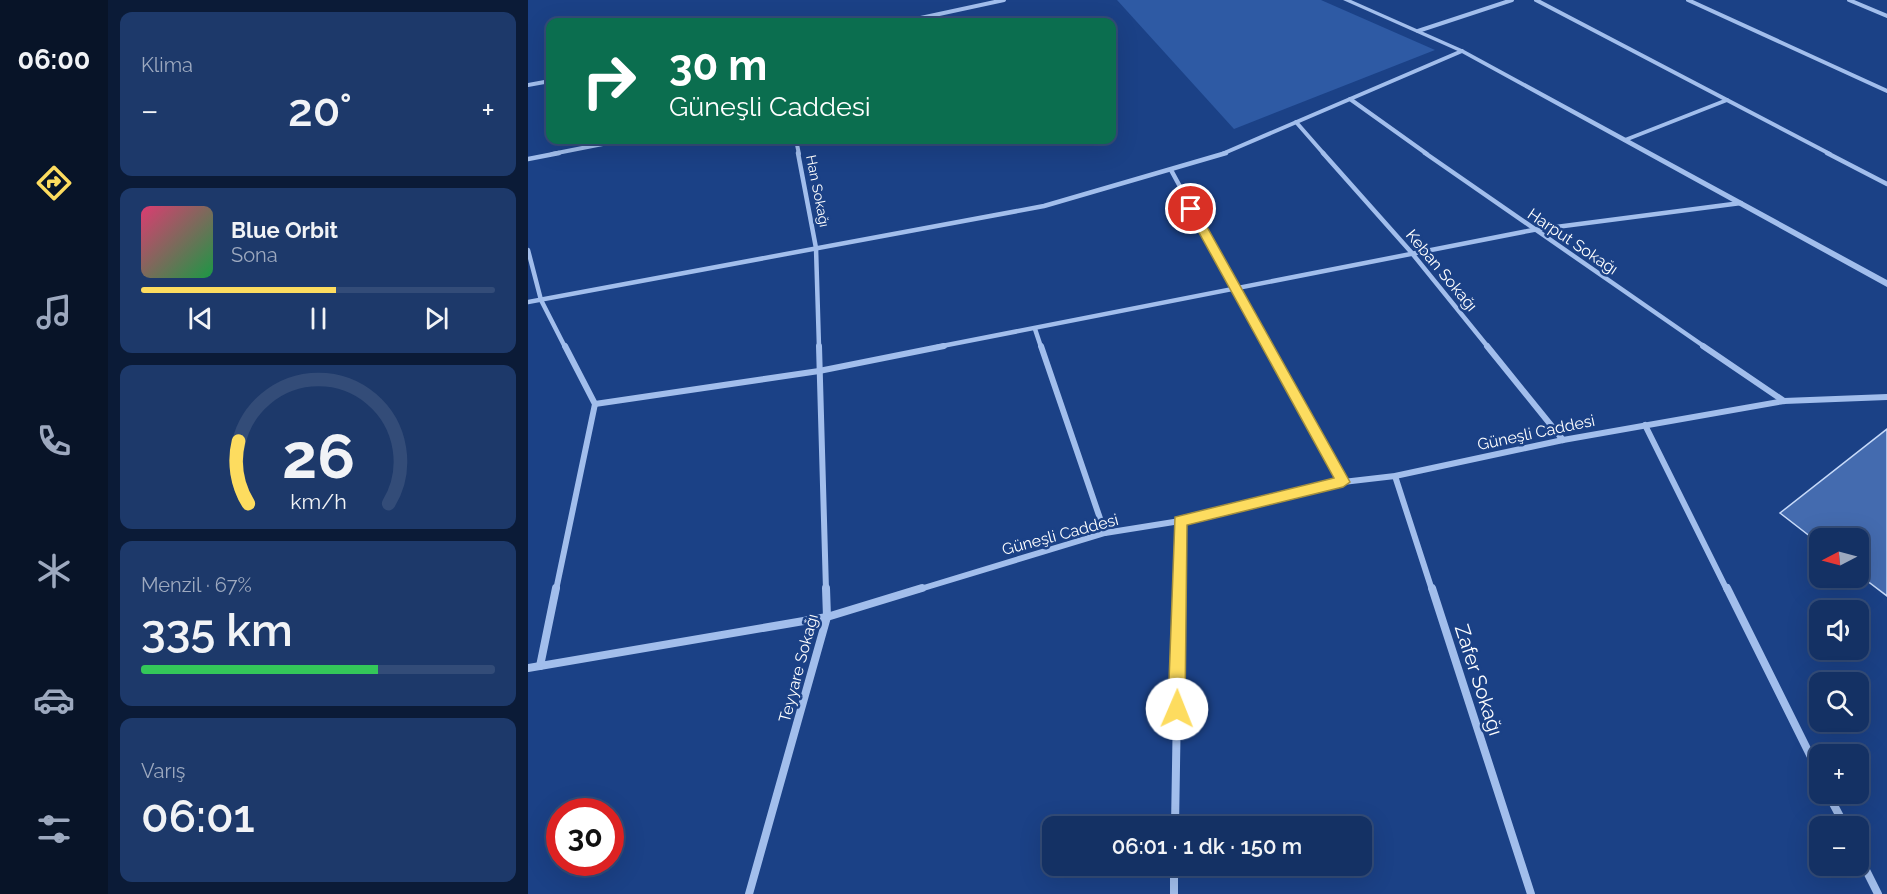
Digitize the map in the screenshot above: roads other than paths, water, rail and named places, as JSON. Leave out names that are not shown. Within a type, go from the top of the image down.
[{"type":"street","points":[[921,18],[1004,0]]},
{"type":"street","points":[[1346,0],[1462,51],[1887,285]]},
{"type":"street","points":[[1418,32],[1512,0]]},
{"type":"street","points":[[1536,0],[1887,184]]},
{"type":"street","points":[[1688,0],[1887,91]]},
{"type":"street","points":[[1849,0],[1887,16]]},
{"type":"street","points":[[528,302],[1044,206],[1218,156],[1462,51]]},
{"type":"street","points":[[528,85],[546,82]]},
{"type":"street","name":"Harput Sokağı","points":[[1350,99],[1533,230],[1784,401]]},
{"type":"street","points":[[1625,140],[1727,100]]},
{"type":"street","name":"Keban Sokağı","points":[[1296,122],[1411,252],[1563,440]]},
{"type":"street","points":[[528,159],[603,144]]},
{"type":"street","name":"Han Sokağı","points":[[797,144],[816,248],[819,371]]},
{"type":"street","points":[[1171,170],[1233,287],[1343,482]]},
{"type":"street","points":[[595,404],[819,371],[1233,287],[1533,230],[1741,203]]},
{"type":"street","points":[[528,250],[541,300],[595,404],[540,666]]},
{"type":"street","points":[[1035,329],[1106,533]]},
{"type":"street","name":"Teyyare Sokağı","points":[[748,894],[827,617],[819,371]]},
{"type":"street","name":"Güneşli Caddesi","points":[[528,668],[827,617],[1106,533],[1180,521],[1343,482],[1395,476],[1645,424],[1784,401],[1887,397]]},
{"type":"street","points":[[1645,424],[1809,753]]},
{"type":"street","name":"Zafer Sokağı","points":[[1395,476],[1531,894]]},
{"type":"street","points":[[1175,816],[1180,521]]},
{"type":"street","points":[[1174,876],[1174,894]]},
{"type":"street","points":[[1869,876],[1878,894]]}]
